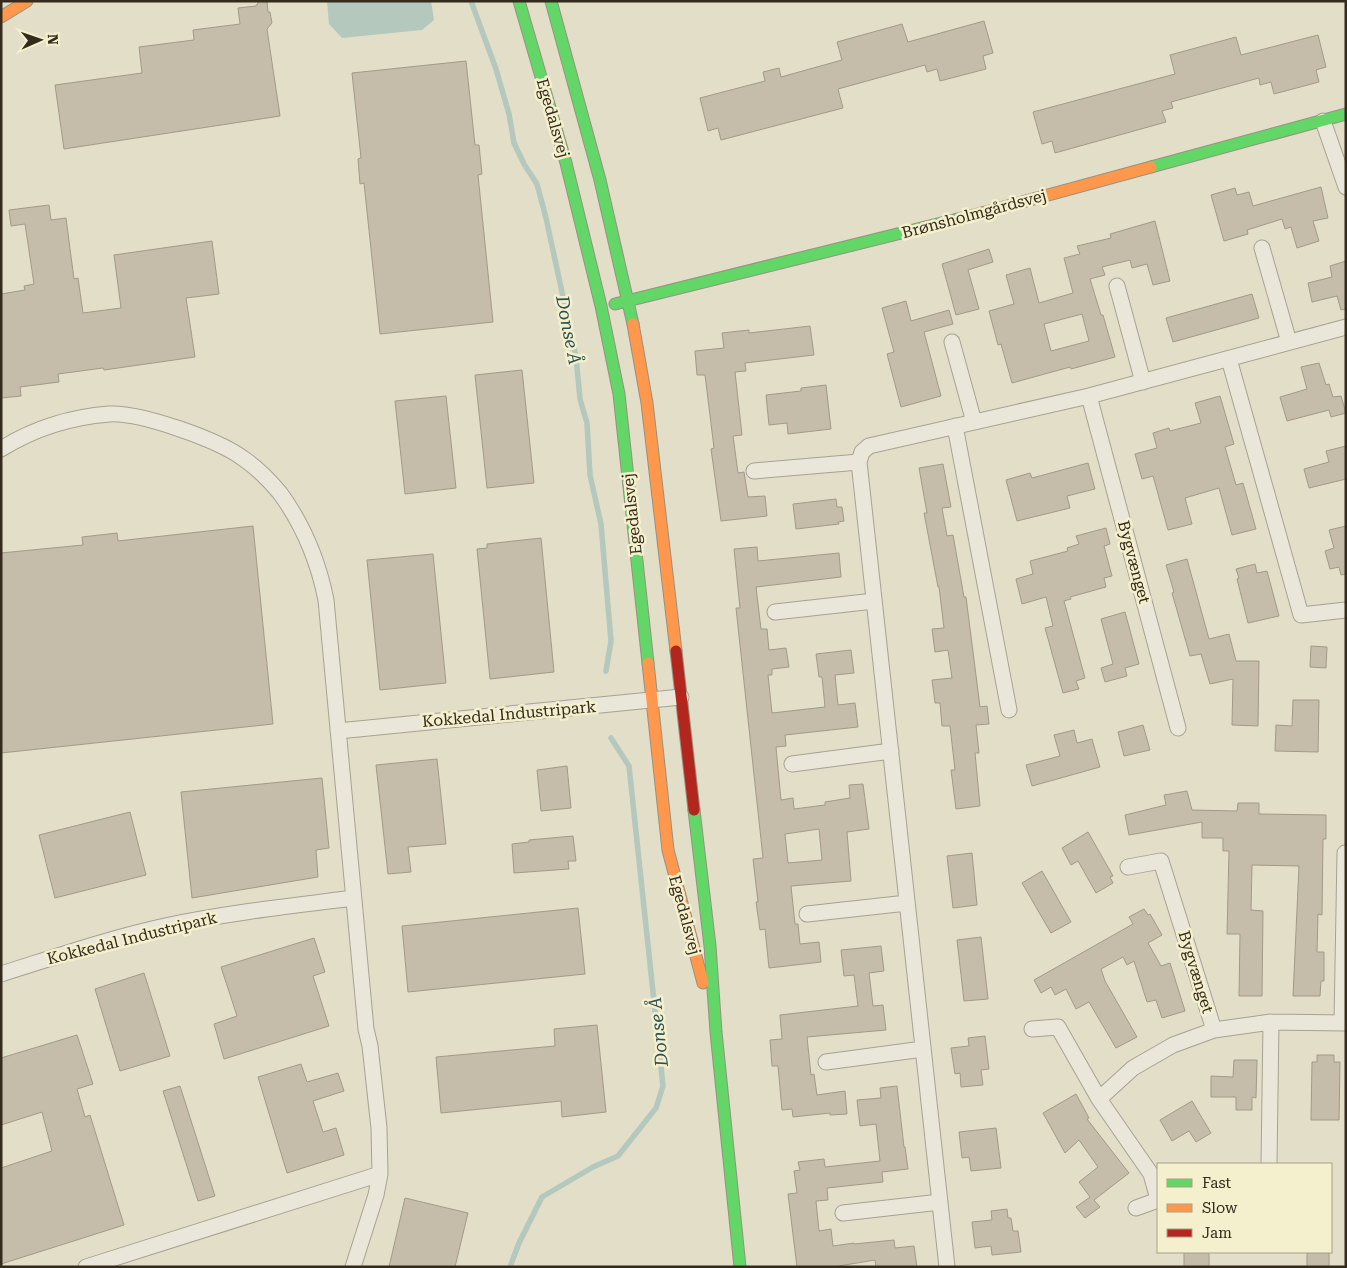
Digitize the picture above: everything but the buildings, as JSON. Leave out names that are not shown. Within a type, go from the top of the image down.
[{"type":"street","points":[[1,17],[27,1]]},
{"type":"street","name":"Egedalsvej","points":[[519,1],[566,163],[601,306],[619,394],[658,705],[668,850],[716,1032]]},
{"type":"street","name":"Egedalsvej","points":[[551,1],[600,180],[629,301],[647,402],[710,946],[716,1032],[740,1267]]},
{"type":"street","name":"Brønsholmgårdsvej","points":[[601,306],[629,301],[972,216],[1346,114]]},
{"type":"street","points":[[1323,121],[1346,187]]},
{"type":"street","points":[[1262,248],[1289,342]]},
{"type":"street","points":[[1117,286],[1143,382]]},
{"type":"street","points":[[947,1267],[859,462],[862,452],[869,446],[1089,396],[1346,327]]},
{"type":"street","points":[[952,342],[974,422]]},
{"type":"street","points":[[1229,359],[1302,615],[1346,610]]},
{"type":"street","name":"Bygvænget","points":[[1089,396],[1178,728]]},
{"type":"street","points":[[1,449],[15,440],[59,422],[110,414],[150,420],[196,435],[244,459],[279,492],[300,525],[312,549],[321,574],[326,600],[366,1029],[370,1046],[378,1119],[380,1174],[376,1195],[352,1267]]},
{"type":"street","points":[[955,426],[1009,710]]},
{"type":"street","points":[[754,472],[859,462]]},
{"type":"street","points":[[775,612],[874,600]]},
{"type":"street","name":"Kokkedal Industripark","points":[[338,731],[658,705],[681,697]]},
{"type":"street","points":[[792,764],[891,751]]},
{"type":"street","points":[[686,842],[690,860],[704,896]]},
{"type":"street","name":"Bygvænget","points":[[1098,1099],[1141,1063],[1173,1045],[1214,1030],[1271,1022],[1344,1023],[1345,853]]},
{"type":"street","name":"Bygvænget","points":[[1128,867],[1161,861],[1214,1030]]},
{"type":"street","name":"Kokkedal Industripark","points":[[1,974],[69,952],[163,927],[232,913],[353,898]]},
{"type":"street","points":[[807,914],[907,903]]},
{"type":"street","points":[[1269,1163],[1271,1022]]},
{"type":"street","points":[[1032,1029],[1058,1027],[1098,1099],[1151,1174],[1157,1196]]},
{"type":"street","points":[[826,1062],[924,1049]]},
{"type":"street","points":[[86,1267],[380,1174]]},
{"type":"street","points":[[1136,1208],[1157,1200]]},
{"type":"street","points":[[843,1213],[940,1202]]},
{"type":"shaded area","points":[[327,1],[431,1],[434,20],[422,30],[342,38],[329,24]]},
{"type":"waterway","name":"Donse Å","points":[[471,1],[496,69],[509,114],[514,143],[524,164],[537,184],[576,357],[580,399],[587,423],[590,475],[601,524],[611,641],[606,671]]},
{"type":"waterway","name":"Donse Å","points":[[510,1267],[519,1243],[542,1197],[593,1167],[618,1156],[656,1108],[663,1086],[629,766],[611,738]]},
{"type":"traffic: fast","points":[[519,1],[566,163],[601,306],[619,394],[648,663]]},
{"type":"traffic: fast","points":[[551,1],[600,180],[633,324]]},
{"type":"traffic: fast","points":[[1151,167],[1346,114]]},
{"type":"traffic: fast","points":[[615,304],[982,213]]},
{"type":"traffic: fast","points":[[694,810],[710,946],[716,1032],[740,1267]]},
{"type":"traffic: slow","points":[[1,17],[27,1]]},
{"type":"traffic: slow","points":[[982,213],[1151,167]]},
{"type":"traffic: slow","points":[[633,324],[647,403],[676,651]]},
{"type":"traffic: slow","points":[[648,663],[668,850],[703,983]]},
{"type":"traffic: jam","points":[[676,651],[694,810]]}]
